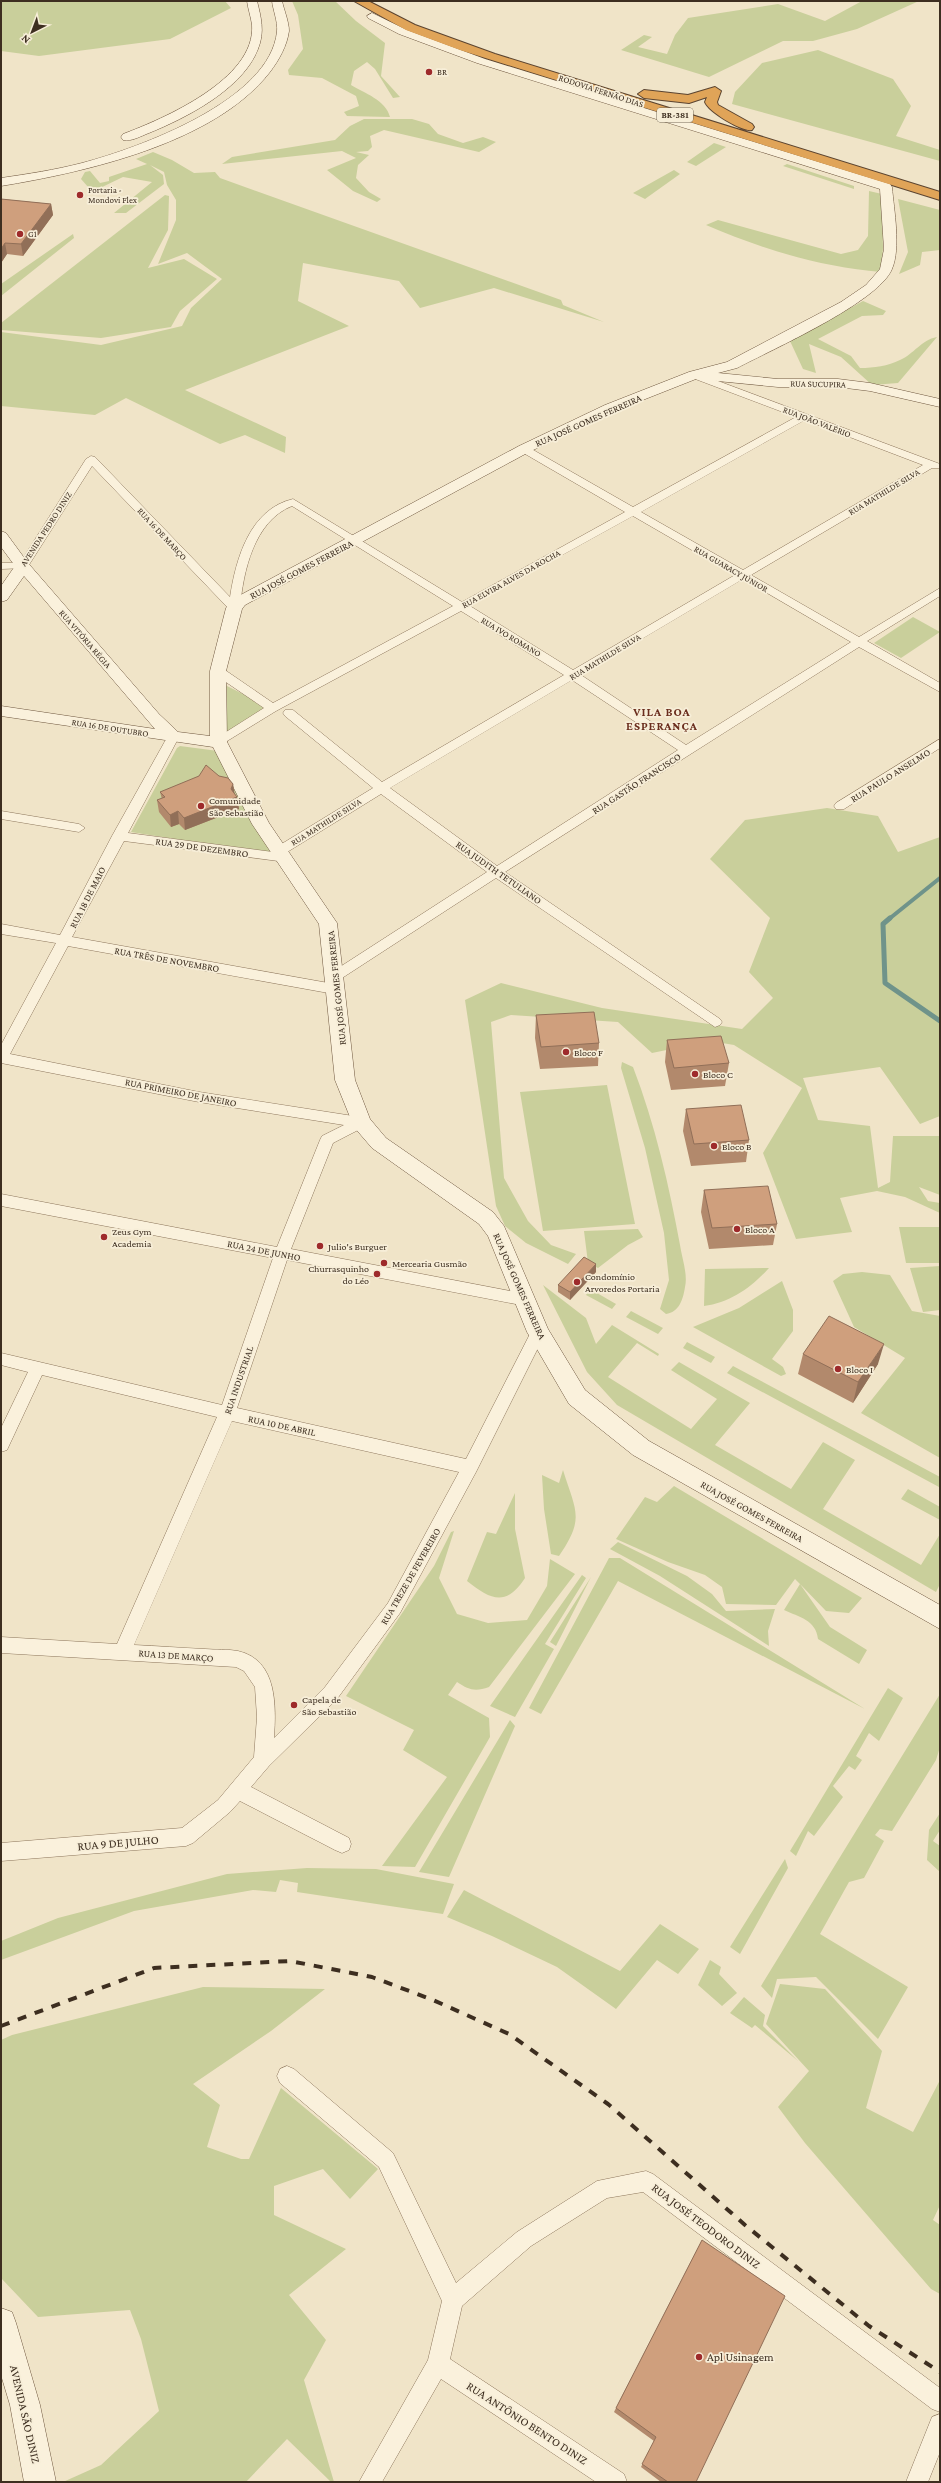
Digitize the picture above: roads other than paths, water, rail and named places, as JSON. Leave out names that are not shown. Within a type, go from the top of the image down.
[{"type":"highway","name":"BR-381","points":[[350,1],[372,16]]},
{"type":"highway","name":"RODOVIA FERNÃO DIAS","points":[[360,1],[383,15],[439,39],[688,119],[940,196]]},
{"type":"highway","name":"RODOVIA FERNÃO DIAS","points":[[379,1],[424,23],[473,42],[940,187]]},
{"type":"highway","name":"BR-381","points":[[641,94],[689,100],[715,91],[711,102],[713,107],[749,127]]},
{"type":"highway","points":[[873,166],[916,175]]},
{"type":"highway","points":[[886,187],[940,196]]},
{"type":"street","points":[[117,141],[180,115],[221,88],[241,70],[253,49],[259,29],[257,13],[252,1]]},
{"type":"street","points":[[1,182],[54,173],[110,159],[176,134],[225,106],[264,74],[276,57],[285,34],[283,14],[278,1]]},
{"type":"street","name":"RODOVIA FERNÃO DIAS","points":[[372,16],[404,32],[486,62],[886,187]]},
{"type":"street","points":[[28,165],[49,161]]},
{"type":"street","name":"RUA JOSÉ GOMES FERREIRA","points":[[886,187],[890,250],[886,269],[880,279],[834,313],[732,365],[694,375],[610,408],[524,449],[239,602],[234,608],[218,671],[218,742],[261,824],[283,854],[328,923],[345,1080],[361,1122],[379,1143],[404,1163],[486,1218],[497,1232],[538,1332],[576,1398],[641,1448],[940,1618]]},
{"type":"street","name":"RUA SUCUPIRA","points":[[694,375],[778,383],[838,383],[870,387],[940,403]]},
{"type":"street","name":"RUA JOÃO VALÉRIO","points":[[694,375],[935,466]]},
{"type":"street","name":"RUA ELVIRA ALVES DA ROCHA","points":[[218,742],[272,708],[461,607],[804,417]]},
{"type":"street","name":"RUA GUARACY JÚNIOR","points":[[524,449],[631,512],[940,688]]},
{"type":"street","name":"AVENIDA PEDRO DINIZ","points":[[1,598],[91,459]]},
{"type":"street","name":"RUA 16 DE MARÇO","points":[[91,459],[234,608]]},
{"type":"street","name":"RUA MATHILDE SILVA","points":[[283,854],[381,788],[743,576],[935,466]]},
{"type":"street","name":"RUA IVO ROMANO","points":[[234,608],[236,585],[252,540],[268,515],[293,502],[574,676],[686,750]]},
{"type":"street","name":"RUA VITÓRIA RÉGIA","points":[[1,536],[23,566],[153,718],[173,737]]},
{"type":"street","points":[[1,566],[23,566]]},
{"type":"street","name":"RUA GASTÃO FRANCISCO","points":[[334,983],[498,872],[686,750],[861,642],[940,591]]},
{"type":"street","points":[[218,671],[272,708]]},
{"type":"street","name":"RUA 16 DE OUTUBRO","points":[[1,711],[173,737],[218,742]]},
{"type":"street","name":"RUA JUDITH TETULIANO","points":[[289,713],[381,788],[498,872],[715,1022]]},
{"type":"street","name":"RUA 18 DE MAIO","points":[[1,1058],[65,941],[118,836],[173,737]]},
{"type":"street","name":"RUA PAULO ANSELMO","points":[[840,806],[940,743]]},
{"type":"street","points":[[1,815],[79,828]]},
{"type":"street","name":"RUA 29 DE DEZEMBRO","points":[[118,836],[283,854]]},
{"type":"street","name":"RUA TRÊS DE NOVEMBRO","points":[[1,929],[65,941],[334,983]]},
{"type":"street","name":"RUA PRIMEIRO DE JANEIRO","points":[[1,1058],[199,1097],[361,1122]]},
{"type":"street","name":"RUA INDUSTRIAL","points":[[123,1651],[227,1413],[282,1253],[327,1140],[361,1122]]},
{"type":"street","name":"RUA 24 DE JUNHO","points":[[1,1200],[526,1300]]},
{"type":"street","name":"RUA TREZE DE FEVEREIRO","points":[[224,1806],[262,1760],[304,1722],[331,1693],[364,1651],[394,1608],[470,1467],[538,1332]]},
{"type":"street","name":"RUA 10 DE ABRIL","points":[[1,1359],[38,1366],[227,1413],[470,1467]]},
{"type":"street","points":[[1,1445],[38,1366]]},
{"type":"street","name":"RUA 13 DE MARÇO","points":[[1,1644],[238,1659],[249,1662],[261,1675],[266,1695],[262,1760]]},
{"type":"street","points":[[238,1790],[342,1844]]},
{"type":"street","name":"RUA 9 DE JULHO","points":[[1,1852],[186,1837],[224,1806]]},
{"type":"street","points":[[287,2076],[386,2160],[453,2300],[438,2364],[370,2482]]},
{"type":"street","name":"RUA JOSÉ TEODORO DINIZ","points":[[453,2300],[524,2239],[604,2188],[646,2181],[940,2401]]},
{"type":"street","name":"AVENIDA SÃO DINIZ","points":[[1,2323],[25,2405],[40,2482]]},
{"type":"street","name":"RUA ANTÔNIO BENTO DINIZ","points":[[438,2364],[616,2482]]},
{"type":"street","points":[[918,2482],[940,2425]]},
{"type":"waterway","points":[[889,919],[940,878]]},
{"type":"waterway","points":[[890,918],[883,924],[885,983],[940,1021]]},
{"type":"railway","points":[[1,2026],[154,1968],[290,1961],[372,1977],[433,2000],[509,2034],[608,2104],[745,2225],[869,2326],[940,2372]]},
{"type":"place","name":"BR","points":[[429,72]]},
{"type":"place","name":"Portaria - Mondovi Flex","points":[[80,195]]},
{"type":"place","name":"G1","points":[[20,234]]},
{"type":"place","name":"Comunidade São Sebastião","points":[[201,806]]},
{"type":"place","name":"Bloco F","points":[[566,1052]]},
{"type":"place","name":"Bloco C","points":[[695,1074]]},
{"type":"place","name":"Bloco B","points":[[714,1146]]},
{"type":"place","name":"Bloco A","points":[[737,1229]]},
{"type":"place","name":"Zeus Gym Academia","points":[[104,1237]]},
{"type":"place","name":"Julio's Burguer","points":[[320,1246]]},
{"type":"place","name":"Mercearia Gusmão","points":[[384,1263]]},
{"type":"place","name":"Churrasquinho do Léo","points":[[377,1274]]},
{"type":"place","name":"Condomínio Arvoredos Portaria","points":[[577,1282]]},
{"type":"place","name":"Bloco I","points":[[838,1369]]},
{"type":"place","name":"Capela de São Sebastião","points":[[294,1705]]},
{"type":"place","name":"Apl Usinagem","points":[[699,2357]]},
{"type":"district","name":"VILA BOA ESPERANÇA","points":[[662,719]]}]
